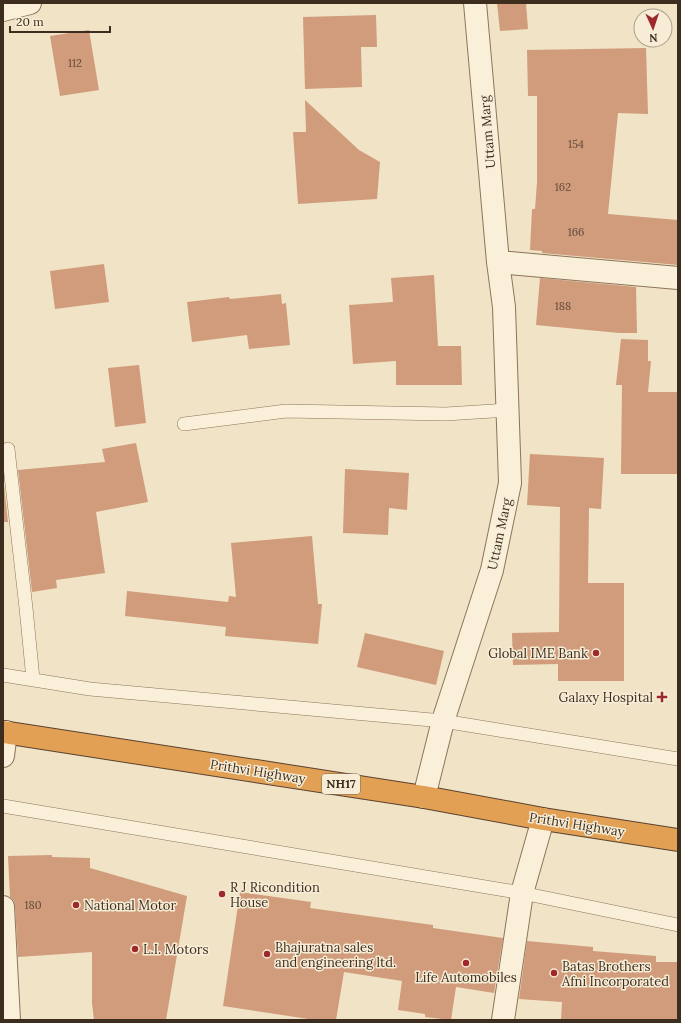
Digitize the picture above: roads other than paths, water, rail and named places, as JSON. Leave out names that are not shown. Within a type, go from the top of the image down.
[{"type":"highway","name":"Prithvi Highway","points":[[4,732],[424,797],[543,819],[678,840]]},
{"type":"street","points":[[3,10],[30,3]]},
{"type":"street","name":"Uttam Marg","points":[[424,797],[443,721],[492,570],[510,483],[504,307],[498,262],[475,3]]},
{"type":"street","points":[[498,262],[678,278]]},
{"type":"street","points":[[3,756],[4,732]]},
{"type":"street","points":[[503,1020],[522,893],[543,819]]},
{"type":"street","points":[[3,907],[9,1020]]},
{"type":"lane","points":[[184,424],[286,411],[446,414],[508,410]]},
{"type":"lane","points":[[8,449],[33,679]]},
{"type":"lane","points":[[3,675],[90,689],[443,721],[678,759]]},
{"type":"lane","points":[[3,806],[522,893],[678,925]]},
{"type":"place","name":"Global IME Bank","points":[[596,653]]},
{"type":"place","name":"Galaxy Hospital","points":[[662,697]]},
{"type":"place","name":"R J Ricondition House","points":[[222,894]]},
{"type":"place","name":"National Motor","points":[[76,905]]},
{"type":"place","name":"L.I. Motors","points":[[135,949]]},
{"type":"place","name":"Bhajuratna sales and engineering ltd.","points":[[267,954]]},
{"type":"place","name":"Life Automobiles","points":[[466,963]]},
{"type":"place","name":"Batas Brothers Afni Incorporated","points":[[554,973]]}]
